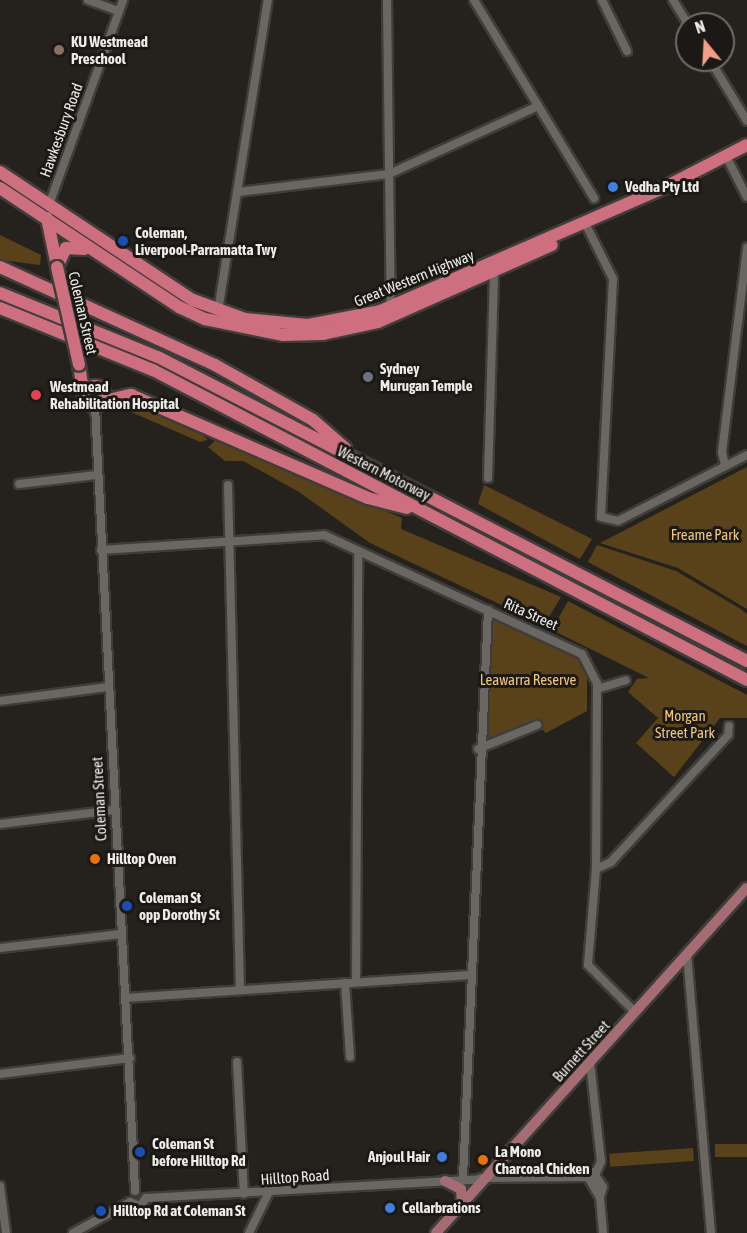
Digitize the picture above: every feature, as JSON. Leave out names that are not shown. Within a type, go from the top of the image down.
[{"type":"highway","name":"Great Western Highway","points":[[0,172],[50,202],[171,287],[218,311],[270,324],[308,325],[391,306],[653,193],[747,145]]},
{"type":"highway","name":"Great Western Highway","points":[[0,188],[106,260],[205,319],[283,335],[323,334],[378,322],[588,229],[747,153]]},
{"type":"highway","name":"Coleman Street","points":[[50,202],[47,221],[79,365],[84,398]]},
{"type":"highway","name":"Coleman Street","points":[[57,267],[71,246],[106,260]]},
{"type":"highway","points":[[0,267],[133,324],[284,402],[359,460]]},
{"type":"highway","name":"Western Motorway","points":[[0,293],[107,333],[359,460],[747,662]]},
{"type":"highway","name":"Western Motorway","points":[[0,308],[153,370],[747,680]]},
{"type":"highway","name":"Coleman Street","points":[[79,365],[98,386]]},
{"type":"highway","points":[[99,404],[98,386],[88,388],[84,398],[99,404],[131,395],[368,498],[429,513]]},
{"type":"main road","name":"Burnett Street","points":[[436,1233],[747,888]]},
{"type":"main road","points":[[445,1181],[461,1189],[462,1204]]},
{"type":"street","points":[[88,0],[119,11]]},
{"type":"street","name":"Hawkesbury Road","points":[[50,202],[123,0]]},
{"type":"street","points":[[218,311],[268,0]]},
{"type":"street","points":[[387,0],[391,306]]},
{"type":"street","points":[[474,0],[594,198]]},
{"type":"street","points":[[603,0],[627,51]]},
{"type":"street","points":[[717,72],[747,122]]},
{"type":"street","points":[[238,192],[389,174],[538,106]]},
{"type":"street","points":[[729,162],[747,197]]},
{"type":"street","points":[[588,229],[613,279],[599,509],[606,522],[618,521],[747,455]]},
{"type":"street","points":[[725,465],[722,452],[747,248]]},
{"type":"street","points":[[488,478],[494,272]]},
{"type":"street","name":"Coleman Street","points":[[99,404],[96,475],[135,1191]]},
{"type":"street","points":[[19,484],[96,475]]},
{"type":"street","points":[[228,485],[240,990]]},
{"type":"street","name":"Rita Street","points":[[101,550],[231,538],[319,534],[582,654],[594,669],[597,689],[596,868],[589,968],[635,1012]]},
{"type":"street","points":[[356,982],[358,552]]},
{"type":"street","points":[[463,1178],[466,1159],[478,749],[488,610]]},
{"type":"street","points":[[597,689],[626,680]]},
{"type":"street","points":[[0,701],[108,687]]},
{"type":"street","points":[[478,749],[537,725]]},
{"type":"street","points":[[596,868],[611,862],[728,735],[729,726]]},
{"type":"street","points":[[0,824],[115,810]]},
{"type":"street","points":[[0,948],[121,934]]},
{"type":"street","points":[[687,954],[711,1233]]},
{"type":"street","points":[[125,998],[470,975]]},
{"type":"street","points":[[345,983],[348,1057],[362,1056]]},
{"type":"street","points":[[0,1074],[129,1058]]},
{"type":"street","points":[[237,1062],[244,1194]]},
{"type":"street","points":[[590,1062],[597,1148],[595,1178],[603,1187],[600,1198],[603,1233]]},
{"type":"street","name":"Hilltop Road","points":[[130,1202],[140,1206],[146,1198],[445,1181],[545,1176],[595,1178]]},
{"type":"street","name":"Hilltop Road","points":[[445,1181],[463,1178],[487,1179]]},
{"type":"street","points":[[0,1185],[6,1233]]},
{"type":"street","points":[[73,1233],[130,1202],[135,1191],[146,1198]]},
{"type":"street","points":[[249,1233],[269,1192]]},
{"type":"green space","points":[[0,235],[41,255],[40,265],[0,260]]},
{"type":"green space","points":[[127,402],[201,434],[208,440],[200,442],[115,405]]},
{"type":"green space","points":[[216,440],[402,518],[401,529],[561,597],[544,625],[370,543],[299,492],[243,461],[225,461],[208,447]]},
{"type":"green space","name":"Freame Park","points":[[747,467],[747,609],[678,568],[600,543]]},
{"type":"green space","points":[[484,485],[592,539],[580,559],[478,504]]},
{"type":"green space","points":[[597,545],[676,571],[739,608],[747,614],[747,646],[588,562]]},
{"type":"green space","name":"Morgan Street Park","points":[[568,601],[747,695],[747,718],[720,718],[674,777],[636,743],[658,718],[628,692],[637,679],[649,678],[552,630]]},
{"type":"green space","name":"Leawarra Reserve","points":[[497,619],[579,657],[587,666],[587,711],[546,733],[533,721],[487,741],[489,624]]},
{"type":"green space","points":[[715,1144],[747,1144],[747,1157],[715,1157]]},
{"type":"green space","points":[[693,1148],[694,1161],[610,1167],[609,1154]]},
{"type":"place","name":"KU Westmead Preschool","points":[[59,50]]},
{"type":"place","name":"Vedha Pty Ltd","points":[[613,187]]},
{"type":"place","name":"Coleman, Liverpool-Parramatta Twy","points":[[123,241]]},
{"type":"place","name":"Sydney Murugan Temple","points":[[368,377]]},
{"type":"place","name":"Westmead Rehabilitation Hospital","points":[[36,395]]},
{"type":"place","name":"Hilltop Oven","points":[[95,859]]},
{"type":"place","name":"Coleman St opp Dorothy St","points":[[127,906]]},
{"type":"place","name":"Coleman St before Hilltop Rd","points":[[140,1152]]},
{"type":"place","name":"Anjoul Hair","points":[[442,1157]]},
{"type":"place","name":"La Mono Charcoal Chicken","points":[[483,1160]]},
{"type":"place","name":"Cellarbrations","points":[[390,1208]]},
{"type":"place","name":"Hilltop Rd at Coleman St","points":[[101,1211]]}]
